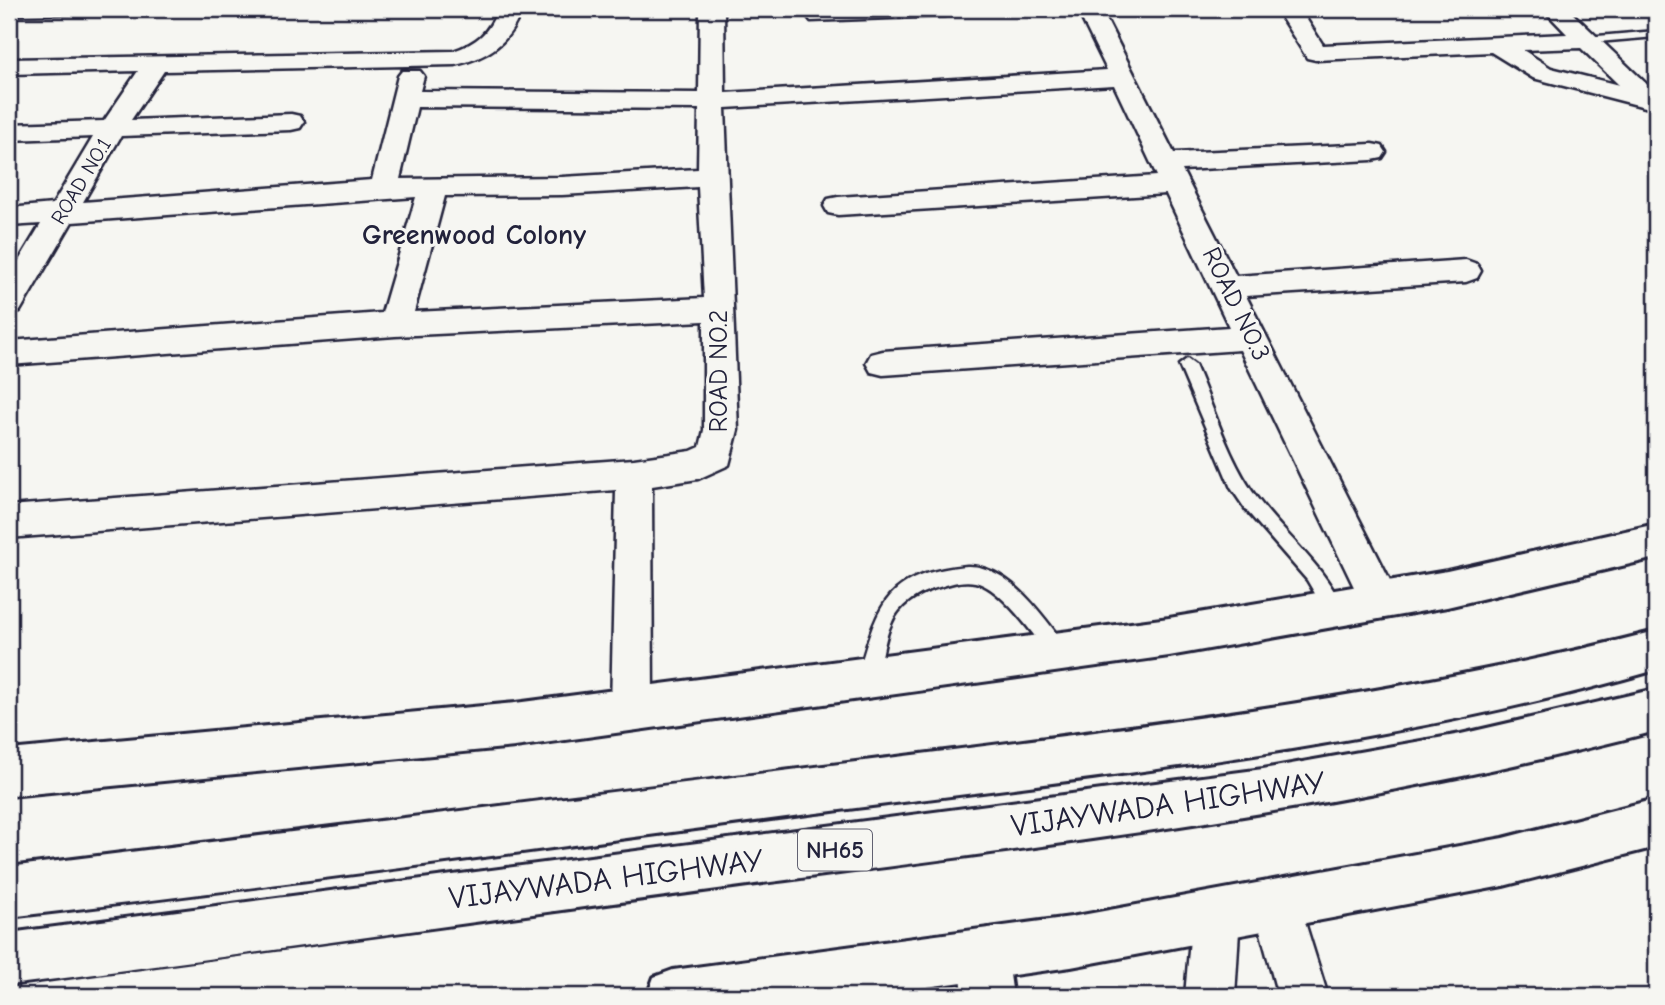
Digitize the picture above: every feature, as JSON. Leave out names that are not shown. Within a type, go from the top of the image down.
[{"type":"main road","points":[[9,773],[515,725],[1058,652],[1447,589],[1656,541]]},
{"type":"main road","name":"VIJAYWADA HIGHWAY","points":[[9,892],[1203,741],[1430,702],[1603,665],[1656,650]]},
{"type":"main road","name":"VIJAYWADA HIGHWAY","points":[[9,959],[382,907],[1232,799],[1558,737],[1656,710]]},
{"type":"main road","points":[[673,996],[985,975],[1071,942],[1503,862],[1656,823]]},
{"type":"street","points":[[9,66],[157,62],[415,61],[454,58],[484,48],[504,30],[510,9]]},
{"type":"street","name":"ROAD NO.2","points":[[634,474],[698,465],[716,455],[721,430],[720,309],[712,177],[712,9]]},
{"type":"street","points":[[819,16],[945,9]]},
{"type":"street","name":"ROAD NO.3","points":[[1089,9],[1125,77],[1380,600]]},
{"type":"street","points":[[1288,9],[1316,53],[1586,40]]},
{"type":"street","points":[[1555,9],[1653,103]]},
{"type":"street","points":[[1495,44],[1542,73],[1653,103]]},
{"type":"street","points":[[384,188],[415,61]]},
{"type":"street","name":"ROAD NO.1","points":[[9,303],[112,128],[157,62]]},
{"type":"street","points":[[404,99],[713,101],[1125,77]]},
{"type":"street","points":[[9,132],[291,122]]},
{"type":"street","points":[[838,206],[1372,152]]},
{"type":"street","points":[[9,217],[384,188],[562,186],[712,177]]},
{"type":"street","points":[[395,324],[433,187]]},
{"type":"street","points":[[1227,287],[1466,271]]},
{"type":"street","points":[[9,353],[395,324],[720,309]]},
{"type":"street","points":[[883,363],[1252,337]]},
{"type":"street","points":[[9,522],[634,474],[632,709]]},
{"type":"street","points":[[1277,904],[1303,996]]},
{"type":"street","points":[[1210,996],[1216,915]]},
{"type":"lane","points":[[9,12],[164,9]]},
{"type":"lane","points":[[1586,40],[1656,34]]},
{"type":"lane","points":[[1187,365],[1237,483],[1252,505],[1314,574],[1334,608]]},
{"type":"lane","points":[[867,678],[884,617],[899,597],[923,583],[952,576],[977,574],[993,582],[1039,626],[1058,652]]},
{"type":"district","name":"Greenwood Colony","points":[[474,235]]}]
